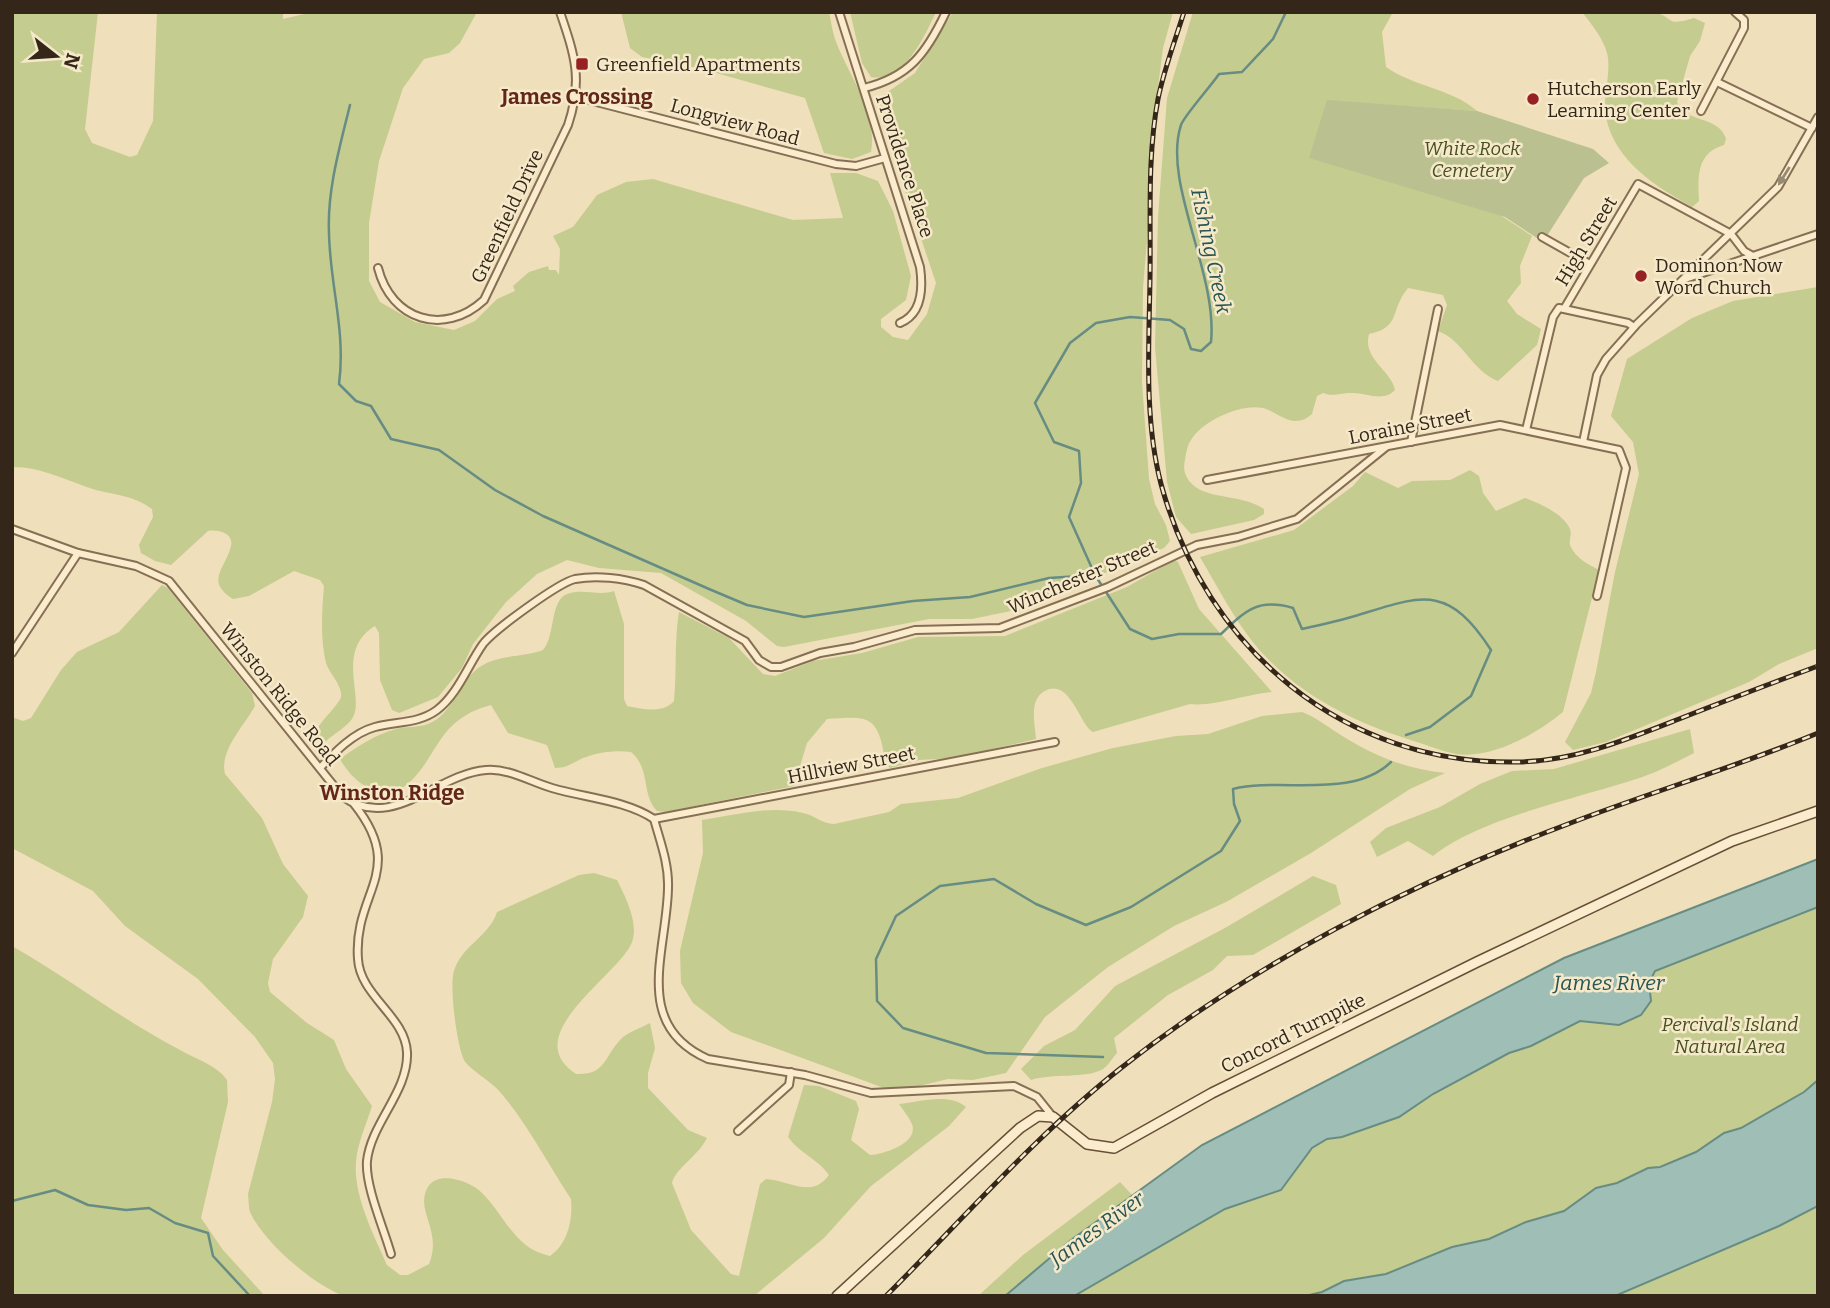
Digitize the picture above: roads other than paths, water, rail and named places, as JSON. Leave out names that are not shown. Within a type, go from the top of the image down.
[{"type":"street","name":"Greenfield Drive","points":[[378,268],[391,298],[415,316],[434,321],[449,320],[477,307],[496,280],[577,97],[575,58],[560,12]]},
{"type":"street","name":"Providence Place","points":[[839,12],[921,274],[921,294],[914,312],[900,323]]},
{"type":"street","points":[[864,88],[887,83],[911,65],[946,12]]},
{"type":"street","points":[[1701,111],[1744,28],[1744,20],[1735,12]]},
{"type":"street","points":[[1717,82],[1812,128]]},
{"type":"street","name":"Longview Road","points":[[577,97],[836,164],[856,166],[885,158]]},
{"type":"street","points":[[1583,442],[1597,375],[1606,359],[1634,327],[1778,187],[1818,117]]},
{"type":"street","name":"High Street","points":[[1526,430],[1553,317],[1559,308],[1564,309],[1638,184],[1731,234]]},
{"type":"street","points":[[1731,234],[1744,251],[1753,256]]},
{"type":"street","points":[[1683,279],[1818,234]]},
{"type":"street","points":[[1542,237],[1590,264]]},
{"type":"street","points":[[1411,442],[1438,309]]},
{"type":"street","points":[[1564,309],[1628,323],[1634,327]]},
{"type":"street","name":"Loraine Street","points":[[1207,480],[1500,425],[1619,450],[1626,468],[1597,596]]},
{"type":"street","name":"Winchester Street","points":[[320,768],[357,735],[375,727],[418,720],[438,709],[452,694],[485,641],[572,580],[627,579],[644,585],[745,641],[764,663],[781,667],[820,653],[854,648],[915,630],[1000,628],[1108,587],[1197,545],[1238,537],[1297,519],[1386,447]]},
{"type":"street","name":"Winston Ridge Road","points":[[12,529],[78,553],[136,566],[169,582],[320,768],[371,826],[379,855],[360,929],[359,970],[367,987],[397,1026],[407,1050],[399,1084],[367,1163],[391,1254]]},
{"type":"street","points":[[12,653],[78,553]]},
{"type":"street","name":"Hillview Street","points":[[654,819],[1055,742]]},
{"type":"street","points":[[353,803],[379,808],[401,806],[450,779],[489,769],[643,812],[654,819],[668,883],[665,939],[657,990],[665,1020],[678,1039],[708,1059],[792,1072],[871,1093],[1014,1086],[1037,1097],[1054,1116]]},
{"type":"street","name":"Concord Turnpike","points":[[1054,1116],[1075,1136],[1096,1148],[1114,1148],[1212,1093],[1477,962],[1732,841],[1818,811]]},
{"type":"street","points":[[738,1131],[789,1085],[792,1072]]},
{"type":"street","points":[[837,1296],[1020,1128],[1038,1116],[1054,1116]]},
{"type":"water","name":"James River","points":[[1818,859],[1818,907],[1655,971],[1649,983],[1651,1001],[1641,1015],[1619,1025],[1580,1021],[1531,1046],[1509,1053],[1433,1094],[1399,1117],[1342,1137],[1327,1139],[1312,1148],[1281,1190],[1225,1209],[1074,1296],[1005,1296],[1071,1240],[1202,1145],[1564,958]]},
{"type":"water","points":[[1818,1080],[1818,1206],[1779,1226],[1615,1296],[1305,1296],[1322,1292],[1344,1281],[1386,1274],[1452,1247],[1489,1239],[1526,1222],[1564,1211],[1596,1188],[1617,1183],[1648,1168],[1660,1167],[1696,1152],[1724,1133],[1741,1128],[1804,1092]]},
{"type":"waterway","name":"Fishing Creek","points":[[1286,12],[1273,39],[1242,72],[1219,74],[1181,125],[1177,148],[1179,174],[1207,287],[1211,342],[1201,351],[1191,349],[1184,329],[1170,320],[1130,317],[1096,323],[1070,343],[1035,403],[1054,442],[1079,451],[1081,483],[1069,517],[1095,575],[1130,629],[1152,639],[1179,634],[1221,634],[1253,608],[1270,604],[1293,608],[1302,629],[1415,600],[1446,604],[1460,613],[1491,650],[1471,696],[1430,727],[1406,735]]},
{"type":"waterway","points":[[350,105],[335,168],[329,217],[330,253],[341,346],[339,384],[356,401],[371,406],[391,439],[439,450],[495,490],[543,516],[709,589],[747,605],[804,617],[913,601],[970,597],[1049,578],[1095,575]]},
{"type":"waterway","name":"Fishing Creek","points":[[1103,1057],[986,1053],[903,1028],[877,1001],[876,959],[896,916],[940,886],[994,879],[1036,904],[1086,925],[1131,907],[1221,851],[1240,821],[1234,804],[1233,789],[1356,781],[1375,774],[1391,762]]},
{"type":"waterway","points":[[12,1201],[55,1190],[88,1205],[126,1210],[149,1208],[175,1223],[208,1233],[213,1256],[250,1296]]},
{"type":"railway","points":[[1184,12],[1160,88],[1152,144],[1149,356],[1152,434],[1161,484],[1182,544],[1211,598],[1248,646],[1292,687],[1341,720],[1396,744],[1456,758],[1519,762],[1560,758],[1601,748],[1818,666]]},
{"type":"railway","points":[[886,1296],[1059,1121],[1121,1068],[1224,994],[1335,929],[1450,872],[1599,812],[1818,733]]},
{"type":"place","name":"Greenfield Apartments","points":[[582,64]]},
{"type":"place","name":"Hutcherson Early Learning Center","points":[[1533,99]]},
{"type":"place","name":"Dominon Now Word Church","points":[[1641,276]]},
{"type":"district","name":"James Crossing","points":[[577,97]]},
{"type":"district","name":"Winston Ridge","points":[[392,793]]},
{"type":"park label","name":"White Rock Cemetery","points":[[1472,159]]},
{"type":"park label","name":"Percival's Island Natural Area","points":[[1730,1035]]}]
